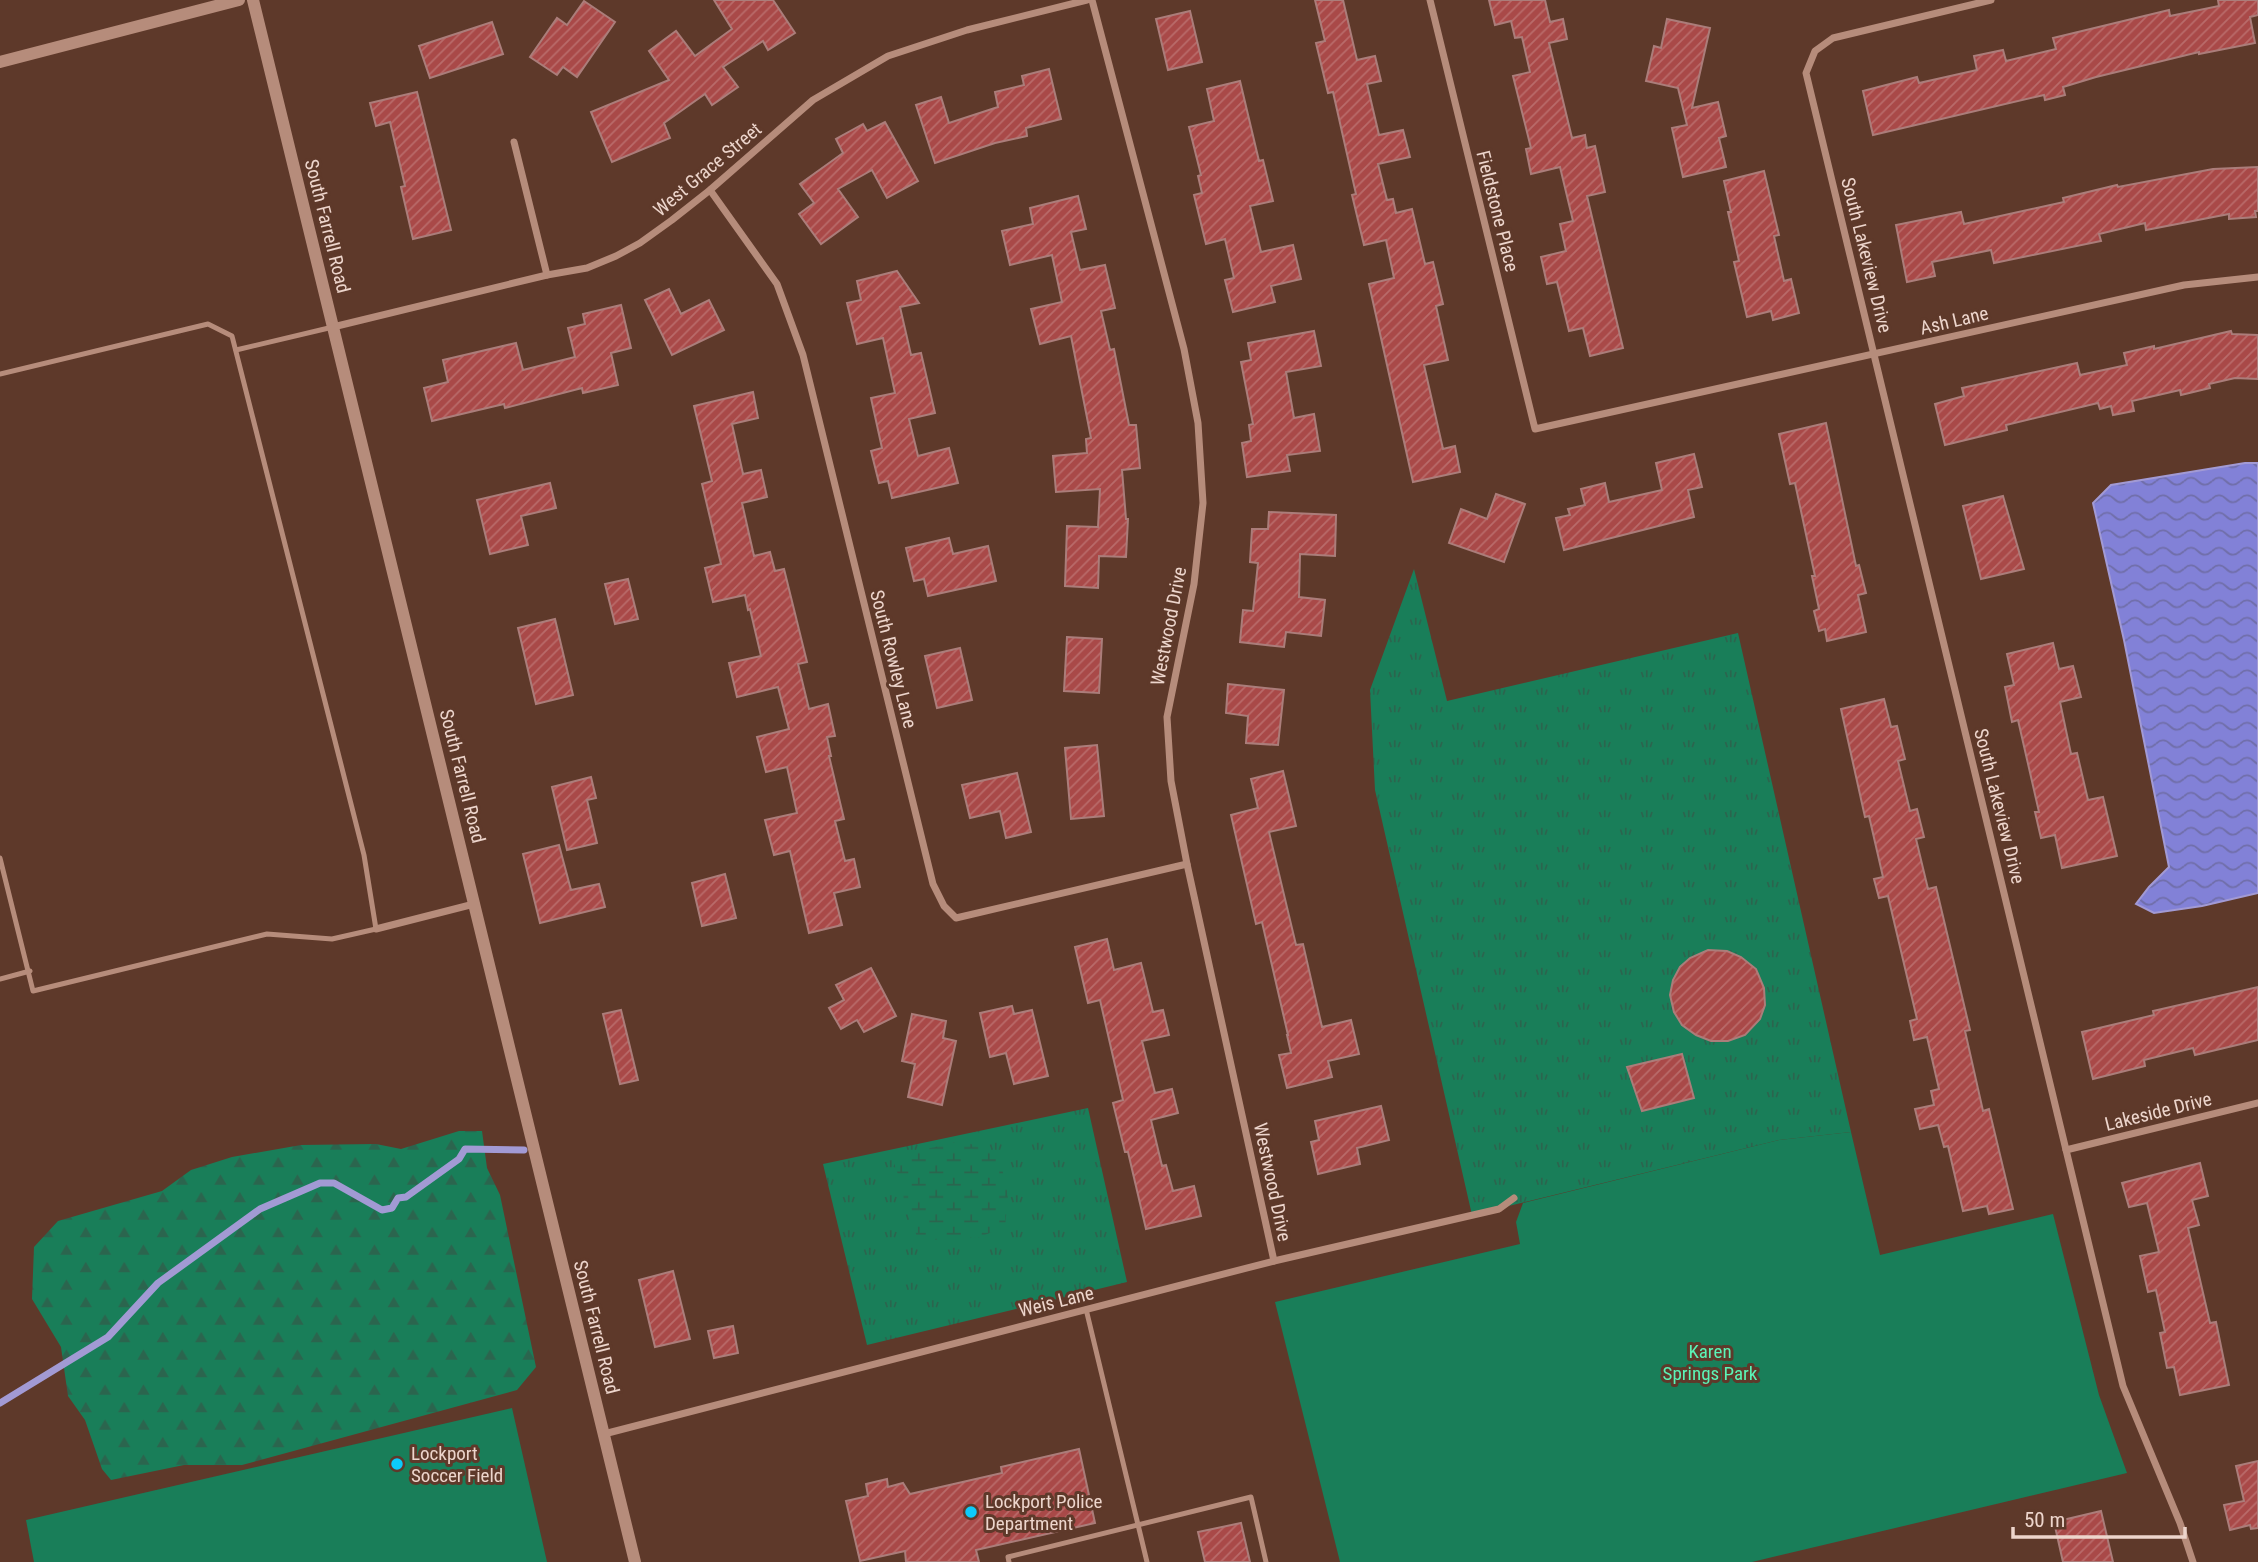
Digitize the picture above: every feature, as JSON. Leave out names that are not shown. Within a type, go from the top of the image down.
[{"type":"street","points":[[0,62],[239,0]]},
{"type":"street","name":"South Farrell Road","points":[[253,0],[635,1562]]},
{"type":"street","name":"West Grace Street","points":[[333,327],[547,275],[587,268],[616,256],[651,235],[710,190],[813,100],[888,56],[967,30],[1089,0]]},
{"type":"street","name":"Westwood Drive","points":[[1089,0],[1184,349],[1198,423],[1203,503],[1194,584],[1167,717],[1171,781],[1274,1261]]},
{"type":"street","name":"Fieldstone Place","points":[[1430,0],[1535,429]]},
{"type":"street","name":"South Lakeview Drive","points":[[1991,0],[1833,38],[1815,51],[1806,73],[2123,1387],[2180,1523],[2193,1562]]},
{"type":"street","points":[[514,142],[547,275]]},
{"type":"street","name":"South Rowley Lane","points":[[710,190],[777,284],[803,355],[933,884],[944,906],[956,918],[1187,864]]},
{"type":"street","name":"Ash Lane","points":[[1535,429],[2183,285],[2258,276]]},
{"type":"street","points":[[376,929],[474,904]]},
{"type":"street","name":"Lakeside Drive","points":[[2066,1150],[2258,1103]]},
{"type":"street","name":"Weis Lane","points":[[604,1434],[1274,1261],[1499,1209],[1514,1198]]},
{"type":"lane","points":[[0,374],[208,324],[232,336],[364,855],[376,929],[332,939],[267,934],[33,991],[0,858]]},
{"type":"lane","points":[[236,350],[333,327]]},
{"type":"lane","points":[[0,979],[30,971]]},
{"type":"lane","points":[[1086,1309],[1147,1562]]},
{"type":"lane","points":[[1009,1562],[1008,1557],[1251,1497],[1266,1562]]},
{"type":"green space","points":[[1414,569],[1447,701],[1738,633],[1851,1132],[1779,1140],[1472,1215],[1375,790],[1370,690]]},
{"type":"green space","points":[[1088,1108],[1127,1282],[867,1345],[823,1164]]},
{"type":"green space","points":[[459,1131],[482,1131],[487,1168],[500,1195],[536,1367],[517,1390],[242,1465],[184,1465],[111,1480],[102,1469],[85,1420],[68,1396],[61,1347],[32,1299],[34,1247],[58,1221],[162,1191],[191,1170],[232,1157],[301,1145],[376,1144],[401,1149]]},
{"type":"green space","name":"Karen Springs Park","points":[[1851,1132],[1880,1255],[2053,1214],[2099,1395],[2127,1473],[1752,1562],[1340,1562],[1275,1302],[1520,1244],[1516,1222],[1523,1203],[1779,1140]]},
{"type":"green space","points":[[963,1141],[999,1155],[1008,1195],[1005,1227],[977,1238],[956,1235],[930,1241],[918,1239],[904,1203],[903,1189],[893,1160],[902,1154]]},
{"type":"green space","name":"Lockport Soccer Field","points":[[512,1408],[547,1562],[34,1562],[26,1520]]},
{"type":"water","points":[[2258,463],[2258,893],[2202,906],[2154,913],[2136,904],[2169,867],[2124,640],[2093,503],[2111,485]]},
{"type":"building","points":[[714,0],[773,0],[795,33],[768,50],[763,41],[723,67],[738,87],[712,105],[705,94],[664,123],[670,138],[612,162],[591,112],[669,80],[649,51],[676,31],[695,56],[732,29]]},
{"type":"building","points":[[1315,0],[1343,0],[1357,60],[1375,56],[1381,81],[1367,84],[1379,135],[1403,130],[1410,157],[1378,164],[1387,200],[1393,199],[1396,213],[1412,209],[1425,264],[1433,262],[1443,304],[1436,306],[1448,360],[1424,365],[1443,449],[1455,446],[1460,472],[1413,482],[1369,284],[1394,278],[1386,240],[1364,245],[1352,195],[1356,194],[1333,92],[1328,93],[1316,43],[1325,41]]},
{"type":"building","points":[[1489,0],[1545,0],[1550,22],[1563,19],[1567,39],[1549,43],[1572,138],[1585,135],[1587,148],[1595,146],[1605,192],[1587,196],[1623,348],[1590,356],[1583,328],[1569,331],[1557,282],[1547,284],[1541,257],[1566,251],[1560,224],[1573,221],[1560,167],[1531,174],[1526,149],[1531,148],[1513,76],[1530,72],[1522,37],[1515,38],[1511,21],[1495,25]]},
{"type":"building","points":[[2218,0],[2258,0],[2258,15],[2250,17],[2255,43],[2199,52],[2096,77],[2063,87],[2065,95],[2045,100],[2044,95],[1873,135],[1863,91],[1917,77],[1919,83],[1977,70],[1974,56],[2003,50],[2006,61],[2056,49],[2053,38],[2169,10],[2170,16],[2219,6]]},
{"type":"building","points":[[584,1],[615,22],[577,77],[563,67],[557,75],[530,57],[557,18],[567,25]]},
{"type":"building","points":[[1190,11],[1202,62],[1168,70],[1156,19]]},
{"type":"building","points":[[1667,19],[1710,28],[1692,108],[1718,102],[1726,136],[1719,138],[1726,167],[1683,177],[1672,128],[1687,125],[1678,88],[1646,81],[1654,46],[1661,48]]},
{"type":"building","points":[[492,22],[503,54],[430,78],[419,46]]},
{"type":"building","points":[[1049,69],[1061,119],[1026,128],[1027,136],[995,143],[935,163],[916,105],[941,97],[949,123],[998,107],[995,92],[1024,85],[1022,76]]},
{"type":"building","points":[[1240,81],[1259,161],[1263,160],[1273,201],[1250,206],[1261,252],[1293,245],[1301,279],[1271,286],[1275,302],[1233,312],[1225,280],[1234,278],[1225,239],[1206,244],[1194,195],[1202,193],[1198,176],[1201,175],[1189,127],[1214,121],[1207,89]]},
{"type":"building","points":[[417,92],[451,230],[413,239],[401,187],[405,186],[390,122],[376,126],[370,103]]},
{"type":"building","points":[[885,122],[918,181],[887,198],[872,170],[838,189],[858,217],[821,244],[799,214],[814,203],[800,184],[843,153],[836,139],[863,124],[867,131]]},
{"type":"building","points":[[2258,167],[2256,217],[2229,219],[2229,214],[2146,230],[2145,223],[2099,234],[2101,241],[1994,263],[1991,250],[1932,262],[1935,276],[1907,282],[1896,225],[1961,212],[1964,224],[2064,202],[2063,198],[2117,185],[2118,187],[2213,169]]},
{"type":"building","points":[[1764,171],[1779,235],[1774,236],[1784,281],[1791,279],[1799,313],[1773,320],[1771,311],[1747,317],[1734,262],[1739,261],[1724,181]]},
{"type":"building","points":[[1078,196],[1086,229],[1071,232],[1080,270],[1105,265],[1115,308],[1101,311],[1110,350],[1114,349],[1129,425],[1136,425],[1140,468],[1122,470],[1128,519],[1126,557],[1099,556],[1098,588],[1065,586],[1067,526],[1098,527],[1100,489],[1056,492],[1053,456],[1087,453],[1086,439],[1091,438],[1071,336],[1040,344],[1031,309],[1062,302],[1052,255],[1010,265],[1002,231],[1033,224],[1030,208]]},
{"type":"building","points":[[897,271],[919,303],[900,307],[911,355],[921,353],[935,413],[909,419],[918,456],[949,448],[958,483],[892,498],[888,481],[879,483],[871,451],[882,448],[871,398],[895,393],[883,338],[857,344],[847,303],[861,300],[857,281]]},
{"type":"building","points":[[669,289],[681,314],[709,300],[724,330],[672,355],[645,300]]},
{"type":"building","points":[[621,305],[631,348],[611,353],[618,385],[583,393],[582,388],[505,408],[504,404],[432,421],[424,388],[448,382],[443,360],[516,343],[523,370],[575,357],[568,328],[585,324],[583,314]]},
{"type":"building","points":[[1314,331],[1321,366],[1286,372],[1294,418],[1314,414],[1320,451],[1287,455],[1290,471],[1247,477],[1242,443],[1251,441],[1249,425],[1253,424],[1241,362],[1251,360],[1248,343]]},
{"type":"building","points":[[2231,331],[2232,334],[2258,335],[2258,379],[2235,378],[2181,395],[2180,390],[2132,401],[2134,411],[2113,415],[2111,406],[2100,409],[2098,403],[2006,425],[2007,430],[1945,445],[1935,404],[1964,396],[1962,388],[2077,363],[2080,375],[2127,365],[2124,353],[2154,346],[2154,349]]},
{"type":"building","points":[[753,392],[758,418],[732,424],[743,474],[761,470],[767,497],[742,503],[754,556],[770,552],[775,571],[784,569],[807,662],[798,664],[809,709],[828,704],[835,736],[827,737],[829,756],[844,819],[835,821],[845,861],[854,859],[860,887],[834,893],[842,925],[809,933],[790,851],[774,855],[765,820],[797,813],[787,767],[766,772],[757,737],[789,729],[778,687],[737,697],[729,663],[761,656],[750,609],[748,610],[745,595],[713,602],[705,568],[721,564],[702,484],[712,481],[694,406]]},
{"type":"building","points":[[1826,423],[1856,566],[1859,565],[1866,593],[1858,595],[1866,632],[1827,641],[1825,629],[1819,631],[1814,611],[1819,609],[1812,576],[1815,576],[1795,483],[1790,484],[1779,434]]},
{"type":"building","points":[[1694,454],[1702,487],[1688,490],[1694,517],[1564,550],[1556,518],[1570,515],[1568,509],[1585,505],[1581,489],[1605,483],[1609,502],[1662,490],[1656,463]]},
{"type":"building","points":[[550,483],[556,508],[521,516],[528,545],[490,554],[477,500]]},
{"type":"building","points":[[1496,494],[1525,504],[1504,562],[1449,543],[1461,509],[1487,519]]},
{"type":"building","points":[[2003,496],[2024,569],[1981,579],[1963,506]]},
{"type":"building","points":[[1269,512],[1336,515],[1335,556],[1300,554],[1299,597],[1325,600],[1321,636],[1286,632],[1284,647],[1240,642],[1243,610],[1253,611],[1258,563],[1250,562],[1252,529],[1268,529]]},
{"type":"building","points":[[949,538],[953,554],[988,546],[996,581],[928,596],[924,579],[914,581],[906,548]]},
{"type":"building","points":[[628,579],[638,619],[615,624],[605,584]]},
{"type":"building","points":[[555,619],[573,695],[536,704],[518,628]]},
{"type":"building","points":[[1067,637],[1102,639],[1099,693],[1064,691]]},
{"type":"building","points":[[2053,643],[2059,669],[2073,666],[2081,697],[2060,702],[2071,754],[2077,753],[2088,800],[2103,797],[2117,856],[2062,868],[2055,835],[2041,838],[2035,812],[2039,812],[2018,720],[2012,722],[2005,687],[2014,685],[2007,654]]},
{"type":"building","points":[[960,648],[972,700],[937,708],[925,656]]},
{"type":"building","points":[[1228,684],[1284,690],[1278,745],[1246,743],[1248,716],[1226,713]]},
{"type":"building","points":[[1884,699],[1891,727],[1897,726],[1905,759],[1898,761],[1910,811],[1917,809],[1924,837],[1916,839],[1928,889],[1936,887],[1970,1030],[1965,1031],[1983,1111],[1989,1109],[2013,1209],[1989,1214],[1987,1206],[1963,1211],[1948,1146],[1944,1147],[1938,1125],[1920,1129],[1915,1109],[1934,1105],[1931,1091],[1939,1089],[1927,1037],[1914,1040],[1910,1021],[1917,1019],[1888,896],[1879,898],[1874,879],[1883,877],[1869,816],[1865,817],[1841,709]]},
{"type":"building","points":[[1097,745],[1104,816],[1071,819],[1065,748]]},
{"type":"building","points":[[1283,771],[1296,826],[1269,832],[1296,945],[1303,944],[1322,1027],[1351,1020],[1359,1054],[1328,1061],[1332,1077],[1287,1088],[1279,1055],[1291,1053],[1288,1035],[1262,922],[1256,924],[1231,815],[1258,808],[1251,779]]},
{"type":"building","points":[[1017,773],[1031,832],[1006,838],[1000,811],[970,818],[962,785]]},
{"type":"building","points":[[591,777],[596,798],[587,800],[597,843],[567,850],[552,787]]},
{"type":"building","points":[[559,845],[571,890],[599,884],[605,907],[540,923],[523,854]]},
{"type":"building","points":[[725,874],[736,918],[702,926],[692,883]]},
{"type":"building","points":[[1107,939],[1114,970],[1141,963],[1153,1012],[1163,1010],[1169,1035],[1142,1041],[1155,1093],[1172,1089],[1178,1113],[1151,1120],[1162,1166],[1166,1165],[1173,1191],[1194,1186],[1201,1216],[1146,1229],[1113,1103],[1123,1100],[1100,1000],[1088,1003],[1075,947]]},
{"type":"building","points":[[1708,950],[1727,951],[1741,957],[1756,969],[1764,988],[1765,1005],[1760,1019],[1745,1035],[1728,1041],[1711,1041],[1682,1025],[1674,1012],[1670,995],[1673,980],[1680,967],[1690,958]]},
{"type":"building","points":[[871,968],[896,1016],[864,1032],[857,1020],[841,1029],[829,1008],[844,1000],[836,985]]},
{"type":"building","points":[[2258,987],[2258,1040],[2195,1055],[2193,1048],[2144,1060],[2145,1066],[2093,1079],[2082,1032],[2154,1015],[2153,1011]]},
{"type":"building","points":[[1012,1006],[1014,1014],[1032,1010],[1048,1076],[1014,1084],[1006,1053],[990,1057],[980,1013]]},
{"type":"building","points":[[621,1010],[638,1080],[620,1084],[603,1014]]},
{"type":"building","points":[[912,1014],[946,1021],[943,1038],[956,1041],[942,1105],[908,1097],[915,1064],[902,1061]]},
{"type":"building","points":[[1682,1054],[1694,1098],[1642,1111],[1627,1067]]},
{"type":"building","points":[[1381,1106],[1389,1140],[1357,1148],[1360,1164],[1318,1174],[1311,1142],[1319,1140],[1315,1121]]},
{"type":"building","points":[[2200,1163],[2208,1196],[2192,1200],[2199,1225],[2188,1228],[2210,1323],[2216,1322],[2229,1385],[2180,1395],[2174,1367],[2167,1368],[2160,1333],[2165,1332],[2156,1290],[2148,1292],[2140,1256],[2159,1252],[2147,1203],[2129,1207],[2122,1183]]},
{"type":"building","points":[[673,1271],[690,1339],[655,1347],[639,1280]]},
{"type":"building","points":[[733,1326],[738,1353],[714,1358],[708,1331]]},
{"type":"building","name":"Lockport Police Department","points":[[1079,1449],[1095,1523],[976,1550],[979,1562],[906,1562],[905,1551],[860,1561],[846,1501],[868,1496],[866,1484],[887,1479],[888,1487],[903,1483],[910,1494],[1002,1473],[1001,1467]]},
{"type":"building","points":[[2258,1461],[2258,1528],[2251,1529],[2250,1525],[2230,1530],[2224,1505],[2244,1501],[2236,1466]]},
{"type":"building","points":[[2101,1511],[2113,1562],[2063,1562],[2054,1522]]},
{"type":"building","points":[[1241,1523],[1250,1562],[1205,1562],[1198,1532]]},
{"type":"waterway","points":[[0,1403],[108,1337],[158,1283],[260,1209],[320,1183],[334,1183],[382,1210],[392,1208],[398,1198],[406,1197],[459,1159],[465,1149],[524,1150]]},
{"type":"place","name":"Lockport Soccer Field","points":[[397,1464]]},
{"type":"place","name":"Lockport Police Department","points":[[971,1512]]}]
